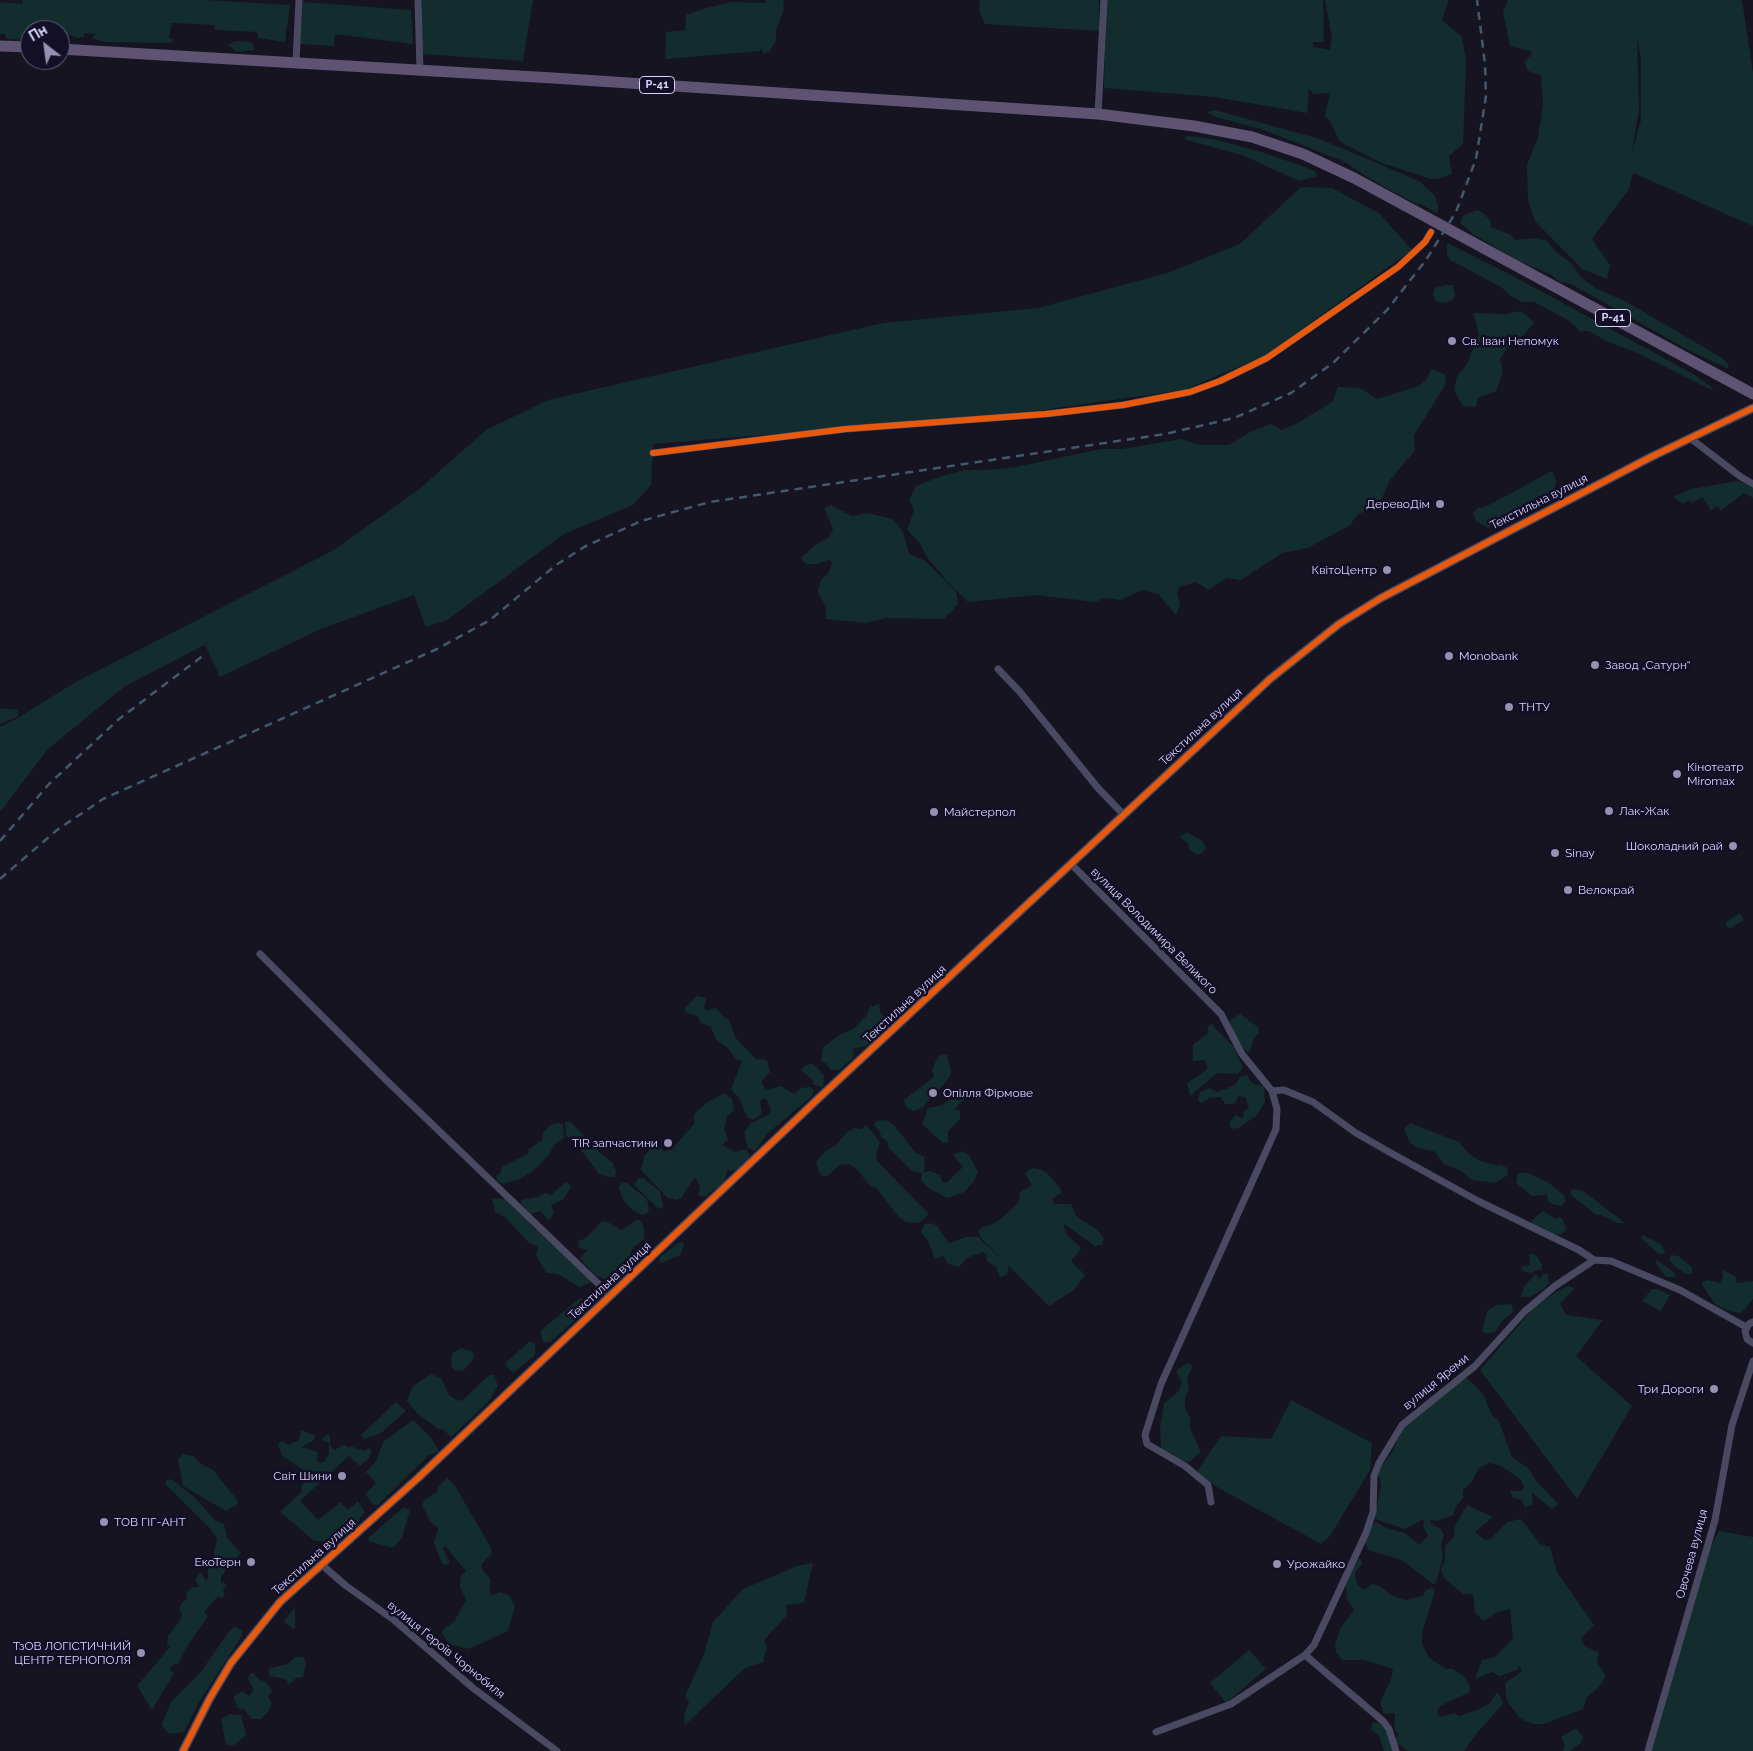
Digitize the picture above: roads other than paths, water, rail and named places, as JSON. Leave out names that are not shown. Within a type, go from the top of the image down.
[{"type":"main road","points":[[0,46],[20,47]]},
{"type":"main road","name":"Р-41","points":[[70,50],[296,62],[1098,114],[1194,126],[1252,137],[1303,154],[1402,204],[1753,394]]},
{"type":"street","points":[[296,62],[299,0]]},
{"type":"street","points":[[418,0],[420,70]]},
{"type":"street","points":[[1098,114],[1104,0]]},
{"type":"street","points":[[652,453],[846,429],[1046,414],[1123,406],[1190,392],[1220,381],[1267,358],[1398,267],[1425,242],[1431,232]]},
{"type":"street","name":"Текстильна вулиця","points":[[183,1751],[215,1689],[258,1626],[280,1602],[611,1296],[1123,814],[1270,679],[1339,624],[1381,598],[1494,538],[1753,408]]},
{"type":"street","points":[[1690,438],[1741,478],[1753,484]]},
{"type":"street","points":[[998,669],[1020,692],[1098,788],[1123,814]]},
{"type":"street","name":"вулиця Володимира Великого","points":[[1071,864],[1221,1014],[1242,1054],[1272,1091]]},
{"type":"street","points":[[260,954],[386,1080],[611,1296]]},
{"type":"street","points":[[1211,1502],[1208,1485],[1185,1466],[1148,1444],[1145,1435],[1161,1384],[1276,1129],[1277,1109],[1272,1091],[1284,1090],[1313,1102],[1356,1133],[1478,1201],[1579,1250],[1594,1260],[1611,1261],[1693,1297],[1746,1327]]},
{"type":"street","name":"вулиця Яреми","points":[[1156,1732],[1231,1704],[1305,1654],[1314,1645],[1366,1533],[1373,1512],[1376,1470],[1402,1425],[1475,1366],[1524,1312],[1555,1286],[1594,1260]]},
{"type":"street","points":[[1753,1322],[1746,1327],[1745,1336],[1753,1343]]},
{"type":"street","name":"Овочева вулиця","points":[[1648,1751],[1715,1520],[1732,1425],[1753,1361]]},
{"type":"street","name":"вулиця Героїв Чорнобиля","points":[[322,1565],[345,1585],[394,1620],[473,1688],[557,1751]]},
{"type":"street","points":[[1305,1654],[1383,1721],[1389,1729],[1396,1751]]},
{"type":"railway","points":[[0,879],[57,830],[103,799],[437,649],[490,620],[556,565],[584,547],[641,521],[710,502],[1165,434],[1234,418],[1291,393],[1333,363],[1387,310],[1426,260],[1456,212],[1476,159],[1486,96],[1485,64],[1477,0]]},
{"type":"railway","points":[[0,841],[49,784],[119,719],[204,655]]},
{"type":"place","name":"Св. Іван Непомук","points":[[1452,341]]},
{"type":"place","name":"ДеревоДім","points":[[1440,504]]},
{"type":"place","name":"КвітоЦентр","points":[[1387,570]]},
{"type":"place","name":"Monobank","points":[[1449,656]]},
{"type":"place","name":"Завод „Сатурн“","points":[[1595,665]]},
{"type":"place","name":"ТНТУ","points":[[1509,707]]},
{"type":"place","name":"Кінотеатр Miromax","points":[[1677,774]]},
{"type":"place","name":"Лак-Жак","points":[[1609,811]]},
{"type":"place","name":"Майстерпол","points":[[934,812]]},
{"type":"place","name":"Шоколадний рай","points":[[1733,846]]},
{"type":"place","name":"Sinay","points":[[1555,853]]},
{"type":"place","name":"Велокрай","points":[[1568,890]]},
{"type":"place","name":"Опілля Фірмове","points":[[933,1093]]},
{"type":"place","name":"TIR запчастини","points":[[668,1143]]},
{"type":"place","name":"Три Дороги","points":[[1714,1389]]},
{"type":"place","name":"Світ Шини","points":[[342,1476]]},
{"type":"place","name":"ТОВ ГІГ-АНТ","points":[[104,1522]]},
{"type":"place","name":"ЕкоТерн","points":[[251,1562]]},
{"type":"place","name":"Урожайко","points":[[1277,1564]]},
{"type":"place","name":"ТзОВ ЛОГІСТИЧНИЙ ЦЕНТР ТЕРНОПОЛЯ","points":[[141,1653]]}]
